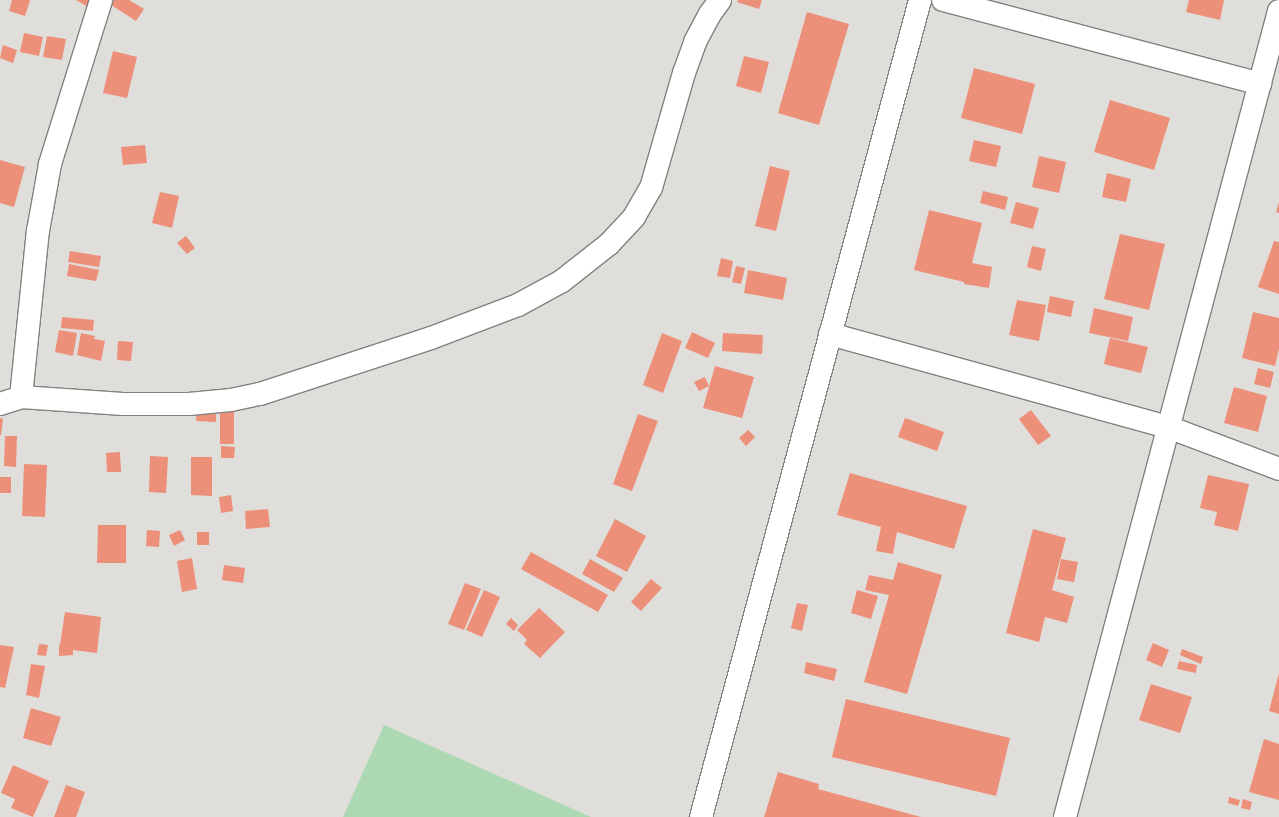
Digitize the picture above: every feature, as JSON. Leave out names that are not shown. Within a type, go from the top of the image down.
[{"type":"street","points":[[21,397],[38,231],[50,164],[101,0]]},
{"type":"street","points":[[0,404],[21,397],[123,404],[189,404],[231,400],[260,394],[431,338],[518,305],[562,281],[609,244],[634,216],[651,188],[684,73],[695,42],[720,0]]},
{"type":"street","points":[[701,817],[920,0]]},
{"type":"street","points":[[943,0],[1260,84]]},
{"type":"street","points":[[1065,817],[1279,11]]},
{"type":"street","points":[[830,334],[1168,428],[1279,469]]},
{"type":"green space","points":[[384,725],[591,817],[343,817]]},
{"type":"building","points":[[12,0],[30,0],[25,16],[9,11]]},
{"type":"building","points":[[76,0],[91,0],[88,7]]},
{"type":"building","points":[[110,0],[129,0],[144,9],[136,21],[108,3]]},
{"type":"building","points":[[738,0],[762,0],[759,9],[737,2]]},
{"type":"building","points":[[1189,0],[1224,0],[1220,20],[1186,12]]},
{"type":"building","points":[[807,12],[849,24],[819,125],[778,113]]},
{"type":"building","points":[[24,33],[43,37],[39,56],[20,52]]},
{"type":"building","points":[[47,36],[66,39],[62,60],[43,57]]},
{"type":"building","points":[[3,45],[17,50],[13,63],[0,58]]},
{"type":"building","points":[[113,51],[137,57],[127,98],[103,93]]},
{"type":"building","points":[[744,56],[769,62],[761,93],[736,86]]},
{"type":"building","points":[[974,68],[1035,84],[1022,134],[961,118]]},
{"type":"building","points":[[1110,100],[1170,118],[1154,170],[1094,152]]},
{"type":"building","points":[[974,140],[1001,146],[996,167],[969,161]]},
{"type":"building","points":[[145,145],[147,163],[123,165],[121,147]]},
{"type":"building","points":[[1039,156],[1066,162],[1059,193],[1032,187]]},
{"type":"building","points":[[0,160],[25,167],[14,207],[0,203]]},
{"type":"building","points":[[770,166],[790,171],[776,231],[755,226]]},
{"type":"building","points":[[1107,173],[1131,179],[1126,202],[1102,197]]},
{"type":"building","points":[[983,191],[1008,197],[1005,210],[980,203]]},
{"type":"building","points":[[160,192],[179,196],[172,228],[152,223]]},
{"type":"building","points":[[1016,202],[1039,208],[1033,229],[1010,223]]},
{"type":"building","points":[[1279,202],[1279,213],[1276,212]]},
{"type":"building","points":[[929,210],[982,223],[972,263],[992,267],[989,288],[964,284],[964,282],[914,270]]},
{"type":"building","points":[[1120,234],[1165,244],[1149,310],[1104,299]]},
{"type":"building","points":[[186,236],[195,248],[187,254],[177,243]]},
{"type":"building","points":[[1274,241],[1279,242],[1279,294],[1258,287]]},
{"type":"building","points":[[1032,246],[1046,249],[1041,271],[1027,267]]},
{"type":"building","points":[[70,251],[101,256],[99,267],[68,262]]},
{"type":"building","points":[[721,258],[733,261],[730,278],[717,276]]},
{"type":"building","points":[[69,264],[99,270],[96,281],[67,276]]},
{"type":"building","points":[[736,266],[745,268],[741,284],[732,282]]},
{"type":"building","points":[[748,270],[787,278],[783,300],[744,293]]},
{"type":"building","points":[[1050,296],[1074,301],[1071,317],[1047,312]]},
{"type":"building","points":[[1017,300],[1046,305],[1039,341],[1009,335]]},
{"type":"building","points":[[1094,308],[1133,317],[1128,341],[1089,333]]},
{"type":"building","points":[[1253,312],[1279,318],[1279,349],[1275,366],[1242,358]]},
{"type":"building","points":[[62,317],[94,320],[93,331],[61,328]]},
{"type":"building","points":[[59,330],[77,333],[73,356],[55,352]]},
{"type":"building","points":[[692,332],[715,343],[708,358],[685,348]]},
{"type":"building","points":[[81,333],[95,336],[94,339],[105,341],[101,361],[77,355]]},
{"type":"building","points":[[662,333],[682,341],[663,393],[643,385]]},
{"type":"building","points":[[723,333],[763,335],[762,354],[722,351]]},
{"type":"building","points":[[1110,338],[1148,347],[1141,373],[1104,364]]},
{"type":"building","points":[[118,341],[133,342],[131,361],[117,360]]},
{"type":"building","points":[[715,366],[754,377],[742,418],[703,408]]},
{"type":"building","points":[[1258,368],[1274,372],[1270,388],[1254,384]]},
{"type":"building","points":[[705,377],[709,386],[699,391],[694,382]]},
{"type":"building","points":[[1234,387],[1267,396],[1258,432],[1224,423]]},
{"type":"building","points":[[197,408],[216,408],[216,422],[196,421]]},
{"type":"building","points":[[220,408],[234,408],[234,444],[220,444]]},
{"type":"building","points":[[1031,410],[1051,436],[1038,445],[1019,419]]},
{"type":"building","points":[[638,414],[658,421],[632,491],[613,484]]},
{"type":"building","points":[[0,418],[3,419],[1,435],[0,435]]},
{"type":"building","points":[[905,418],[944,432],[937,451],[898,437]]},
{"type":"building","points":[[748,430],[755,437],[746,446],[739,438]]},
{"type":"building","points":[[5,436],[17,436],[16,467],[4,466]]},
{"type":"building","points":[[221,446],[235,447],[234,458],[221,458]]},
{"type":"building","points":[[120,452],[121,472],[107,472],[106,453]]},
{"type":"building","points":[[150,456],[168,457],[166,493],[149,492]]},
{"type":"building","points":[[191,457],[212,457],[212,496],[191,495]]},
{"type":"building","points":[[24,464],[47,465],[45,517],[22,516]]},
{"type":"building","points":[[850,473],[967,506],[954,549],[897,532],[893,554],[876,551],[881,527],[837,515]]},
{"type":"building","points":[[1208,475],[1249,484],[1238,531],[1214,525],[1217,512],[1200,508]]},
{"type":"building","points":[[0,477],[11,477],[11,493],[0,493]]},
{"type":"building","points":[[231,495],[233,511],[221,513],[219,497]]},
{"type":"building","points":[[268,509],[270,527],[246,529],[245,511]]},
{"type":"building","points":[[615,519],[646,536],[627,572],[596,556]]},
{"type":"building","points":[[98,525],[126,525],[126,563],[97,563]]},
{"type":"building","points":[[1033,529],[1066,538],[1052,590],[1074,597],[1067,623],[1045,617],[1039,642],[1006,633]]},
{"type":"building","points":[[147,530],[160,531],[159,547],[146,546]]},
{"type":"building","points":[[180,530],[185,540],[174,546],[169,535]]},
{"type":"building","points":[[197,532],[209,532],[209,545],[197,545]]},
{"type":"building","points":[[531,552],[608,595],[598,612],[521,569]]},
{"type":"building","points":[[192,558],[197,589],[182,592],[177,561]]},
{"type":"building","points":[[590,559],[623,578],[614,592],[582,574]]},
{"type":"building","points":[[1061,559],[1078,562],[1074,582],[1057,579]]},
{"type":"building","points":[[898,562],[942,575],[907,694],[864,682],[889,595],[865,590],[869,575],[893,580]]},
{"type":"building","points":[[224,565],[245,568],[243,583],[222,580]]},
{"type":"building","points":[[651,579],[662,588],[641,611],[631,602]]},
{"type":"building","points":[[465,583],[481,589],[464,630],[448,624]]},
{"type":"building","points":[[484,590],[500,597],[482,637],[466,630]]},
{"type":"building","points":[[857,590],[878,596],[871,619],[851,613]]},
{"type":"building","points":[[797,603],[808,605],[802,631],[791,628]]},
{"type":"building","points":[[539,608],[565,632],[540,658],[524,644],[527,640],[517,630]]},
{"type":"building","points":[[65,612],[101,617],[97,653],[73,650],[73,655],[59,656],[59,645]]},
{"type":"building","points":[[511,618],[518,625],[514,631],[506,624]]},
{"type":"building","points":[[1153,643],[1169,650],[1162,667],[1146,660]]},
{"type":"building","points":[[39,644],[48,645],[46,656],[37,655]]},
{"type":"building","points":[[0,645],[14,647],[5,688],[0,687]]},
{"type":"building","points":[[1182,649],[1203,657],[1201,664],[1180,655]]},
{"type":"building","points":[[1179,661],[1197,665],[1196,673],[1177,669]]},
{"type":"building","points":[[806,662],[837,669],[834,681],[804,673]]},
{"type":"building","points":[[31,664],[45,666],[39,698],[26,695]]},
{"type":"building","points":[[1279,673],[1279,714],[1269,711]]},
{"type":"building","points":[[1151,684],[1192,697],[1180,733],[1139,720]]},
{"type":"building","points":[[846,699],[1010,738],[996,796],[832,757]]},
{"type":"building","points":[[31,708],[61,717],[51,746],[23,738]]},
{"type":"building","points":[[1264,739],[1279,744],[1279,800],[1249,792]]},
{"type":"building","points":[[13,765],[49,781],[33,817],[11,808],[15,799],[1,793]]},
{"type":"building","points":[[778,772],[819,784],[818,789],[921,817],[764,817]]},
{"type":"building","points":[[66,785],[85,792],[76,817],[54,817]]},
{"type":"building","points":[[1229,797],[1240,800],[1238,806],[1228,803]]},
{"type":"building","points":[[1243,799],[1252,802],[1250,810],[1241,808]]}]
